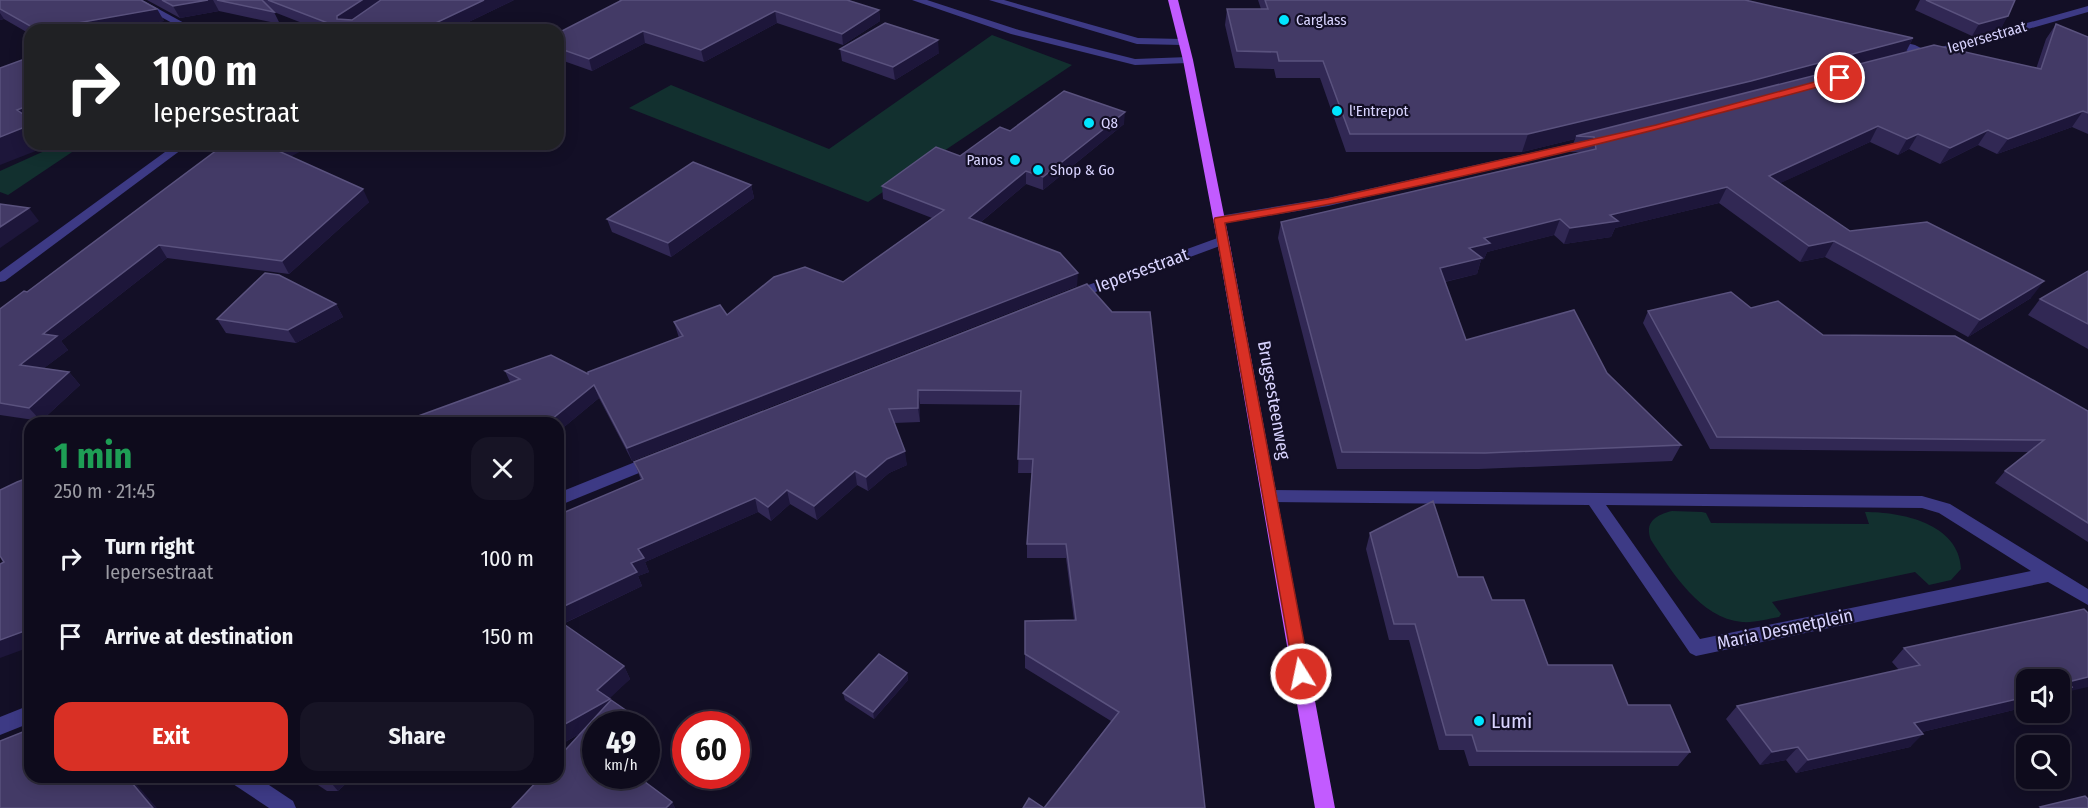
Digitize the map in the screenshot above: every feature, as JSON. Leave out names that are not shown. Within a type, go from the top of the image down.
[{"type":"main road","name":"Brugsesteenweg","points":[[1173,0],[1188,60],[1224,240],[1325,808]]},
{"type":"street","points":[[135,0],[181,24]]},
{"type":"street","points":[[917,0],[1015,32],[1135,62],[1188,60]]},
{"type":"street","points":[[994,0],[1137,41],[1182,42]]},
{"type":"street","name":"Iepersestraat","points":[[1904,61],[2088,9]]},
{"type":"street","points":[[1876,39],[1911,47],[1926,55]]},
{"type":"street","points":[[1219,220],[1328,202],[1601,140]]},
{"type":"street","points":[[0,278],[175,150]]},
{"type":"street","name":"Iepersestraat","points":[[1057,301],[1224,240]]},
{"type":"street","points":[[564,498],[668,455]]},
{"type":"street","points":[[1270,496],[1922,502],[1944,508],[2088,598]]},
{"type":"street","name":"Maria Desmetplein","points":[[1594,500],[1696,648],[2051,574]]},
{"type":"street","points":[[0,726],[24,716]]},
{"type":"street","points":[[249,783],[286,808]]},
{"type":"green space","points":[[992,35],[1072,65],[868,202],[629,108],[671,85],[829,149]]},
{"type":"green space","points":[[47,150],[75,150],[8,195],[0,192],[0,171]]},
{"type":"green space","points":[[1672,511],[1706,513],[1711,523],[1869,524],[1865,512],[1895,514],[1926,523],[1939,531],[1958,553],[1961,569],[1951,580],[1929,585],[1915,572],[1772,602],[1781,614],[1779,617],[1742,622],[1727,619],[1700,603],[1689,592],[1651,540],[1650,524],[1656,517]]},
{"type":"building","points":[[0,0],[141,0],[157,9],[72,24],[27,24],[0,9]]},
{"type":"building","points":[[162,0],[208,0],[173,6]]},
{"type":"building","points":[[217,0],[262,0],[274,12]]},
{"type":"building","points":[[268,0],[362,0],[337,16],[337,19],[352,20],[381,0],[484,0],[434,24],[330,24]]},
{"type":"building","points":[[622,0],[847,0],[879,10],[842,34],[775,11],[701,50],[643,31],[589,59],[564,50],[564,30]]},
{"type":"building","points":[[1265,0],[1745,0],[1913,38],[1751,81],[1528,134],[1350,134],[1323,61],[1279,61],[1277,52],[1237,51],[1227,9],[1268,9]]},
{"type":"building","points":[[1926,0],[2015,0],[2008,16],[1979,24]]},
{"type":"building","points":[[885,23],[938,40],[893,67],[840,49]]},
{"type":"building","points":[[2056,24],[2088,37],[2088,113],[2083,111],[2008,139],[1988,130],[1950,148],[1918,134],[1907,139],[1878,126],[1769,176],[1850,231],[1927,222],[2044,281],[1980,320],[1834,241],[1809,246],[1727,187],[1610,215],[1618,221],[1570,228],[1560,219],[1484,238],[1490,243],[1469,248],[1482,258],[1440,268],[1466,340],[1574,310],[1607,373],[1681,445],[1485,453],[1342,452],[1281,222],[1596,149],[1594,137],[1576,136],[1934,45],[2041,69]]},
{"type":"building","points":[[24,59],[24,107],[17,110],[24,115],[24,127],[0,137],[0,68]]},
{"type":"building","points":[[1064,91],[1125,112],[1043,177],[1026,171],[969,218],[1060,253],[1078,273],[627,448],[594,385],[554,417],[416,417],[520,379],[505,371],[551,355],[588,374],[588,372],[683,336],[674,322],[720,305],[727,315],[774,277],[805,267],[843,282],[944,210],[882,186],[936,147],[960,156],[1000,127],[1010,131]]},
{"type":"building","points":[[217,150],[276,150],[363,189],[282,261],[159,245],[43,334],[57,336],[20,365],[69,372],[29,408],[0,403],[0,309],[24,291],[27,292]]},
{"type":"building","points":[[693,162],[751,185],[668,243],[607,219]]},
{"type":"building","points":[[0,204],[29,208],[0,227]]},
{"type":"building","points":[[2088,271],[2088,324],[2040,299]]},
{"type":"building","points":[[265,273],[279,275],[336,304],[288,330],[217,319]]},
{"type":"building","points":[[1087,284],[1112,312],[1150,312],[1205,808],[1044,808],[1119,712],[1025,654],[1025,621],[1076,620],[1066,544],[1027,544],[1033,459],[1018,459],[1021,391],[918,390],[918,408],[889,409],[905,451],[887,459],[866,477],[855,471],[814,506],[787,490],[768,507],[755,498],[638,549],[644,558],[631,563],[637,572],[564,606],[564,512],[643,479],[634,462]]},
{"type":"building","points":[[1731,292],[1751,308],[1778,301],[1823,335],[1955,336],[2088,411],[2088,523],[2005,471],[2044,440],[1717,437],[1648,311]]},
{"type":"building","points":[[24,479],[24,631],[0,640],[0,564],[4,562],[0,556],[0,490]]},
{"type":"building","points":[[1433,501],[1458,577],[1483,577],[1492,600],[1524,600],[1548,665],[1612,665],[1628,705],[1670,705],[1690,752],[1477,751],[1472,735],[1446,735],[1415,624],[1394,624],[1370,533]]},
{"type":"building","points":[[2084,609],[2088,613],[2088,677],[2070,682],[2070,669],[2016,669],[2016,699],[1914,723],[1923,734],[1808,760],[1798,747],[1772,752],[1737,706],[1920,665],[1904,648]]},
{"type":"building","points":[[564,624],[624,666],[597,690],[610,699],[588,711],[582,711],[582,715],[564,725]]},
{"type":"building","points":[[879,654],[907,673],[873,712],[843,693]]},
{"type":"building","points":[[611,700],[627,711],[601,711]]},
{"type":"building","points":[[24,731],[24,783],[132,783],[153,808],[0,808],[0,741]]},
{"type":"building","points":[[582,732],[582,789],[654,789],[672,802],[666,808],[512,808],[535,783],[564,783],[564,751]]},
{"type":"building","points":[[2085,796],[2088,799],[2088,808],[2040,807]]},
{"type":"building","points":[[1029,798],[1044,808],[1023,808]]},
{"type":"place","name":"Carglass","points":[[1284,20]]},
{"type":"place","name":"l'Entrepot","points":[[1337,111]]},
{"type":"place","name":"Q8","points":[[1089,123]]},
{"type":"place","name":"Panos","points":[[1015,160]]},
{"type":"place","name":"Shop & Go","points":[[1038,170]]},
{"type":"place","name":"Lumi","points":[[1479,721]]},
{"type":"route","points":[[1301,674],[1219,220],[1328,202],[1657,128],[1840,78]]}]
